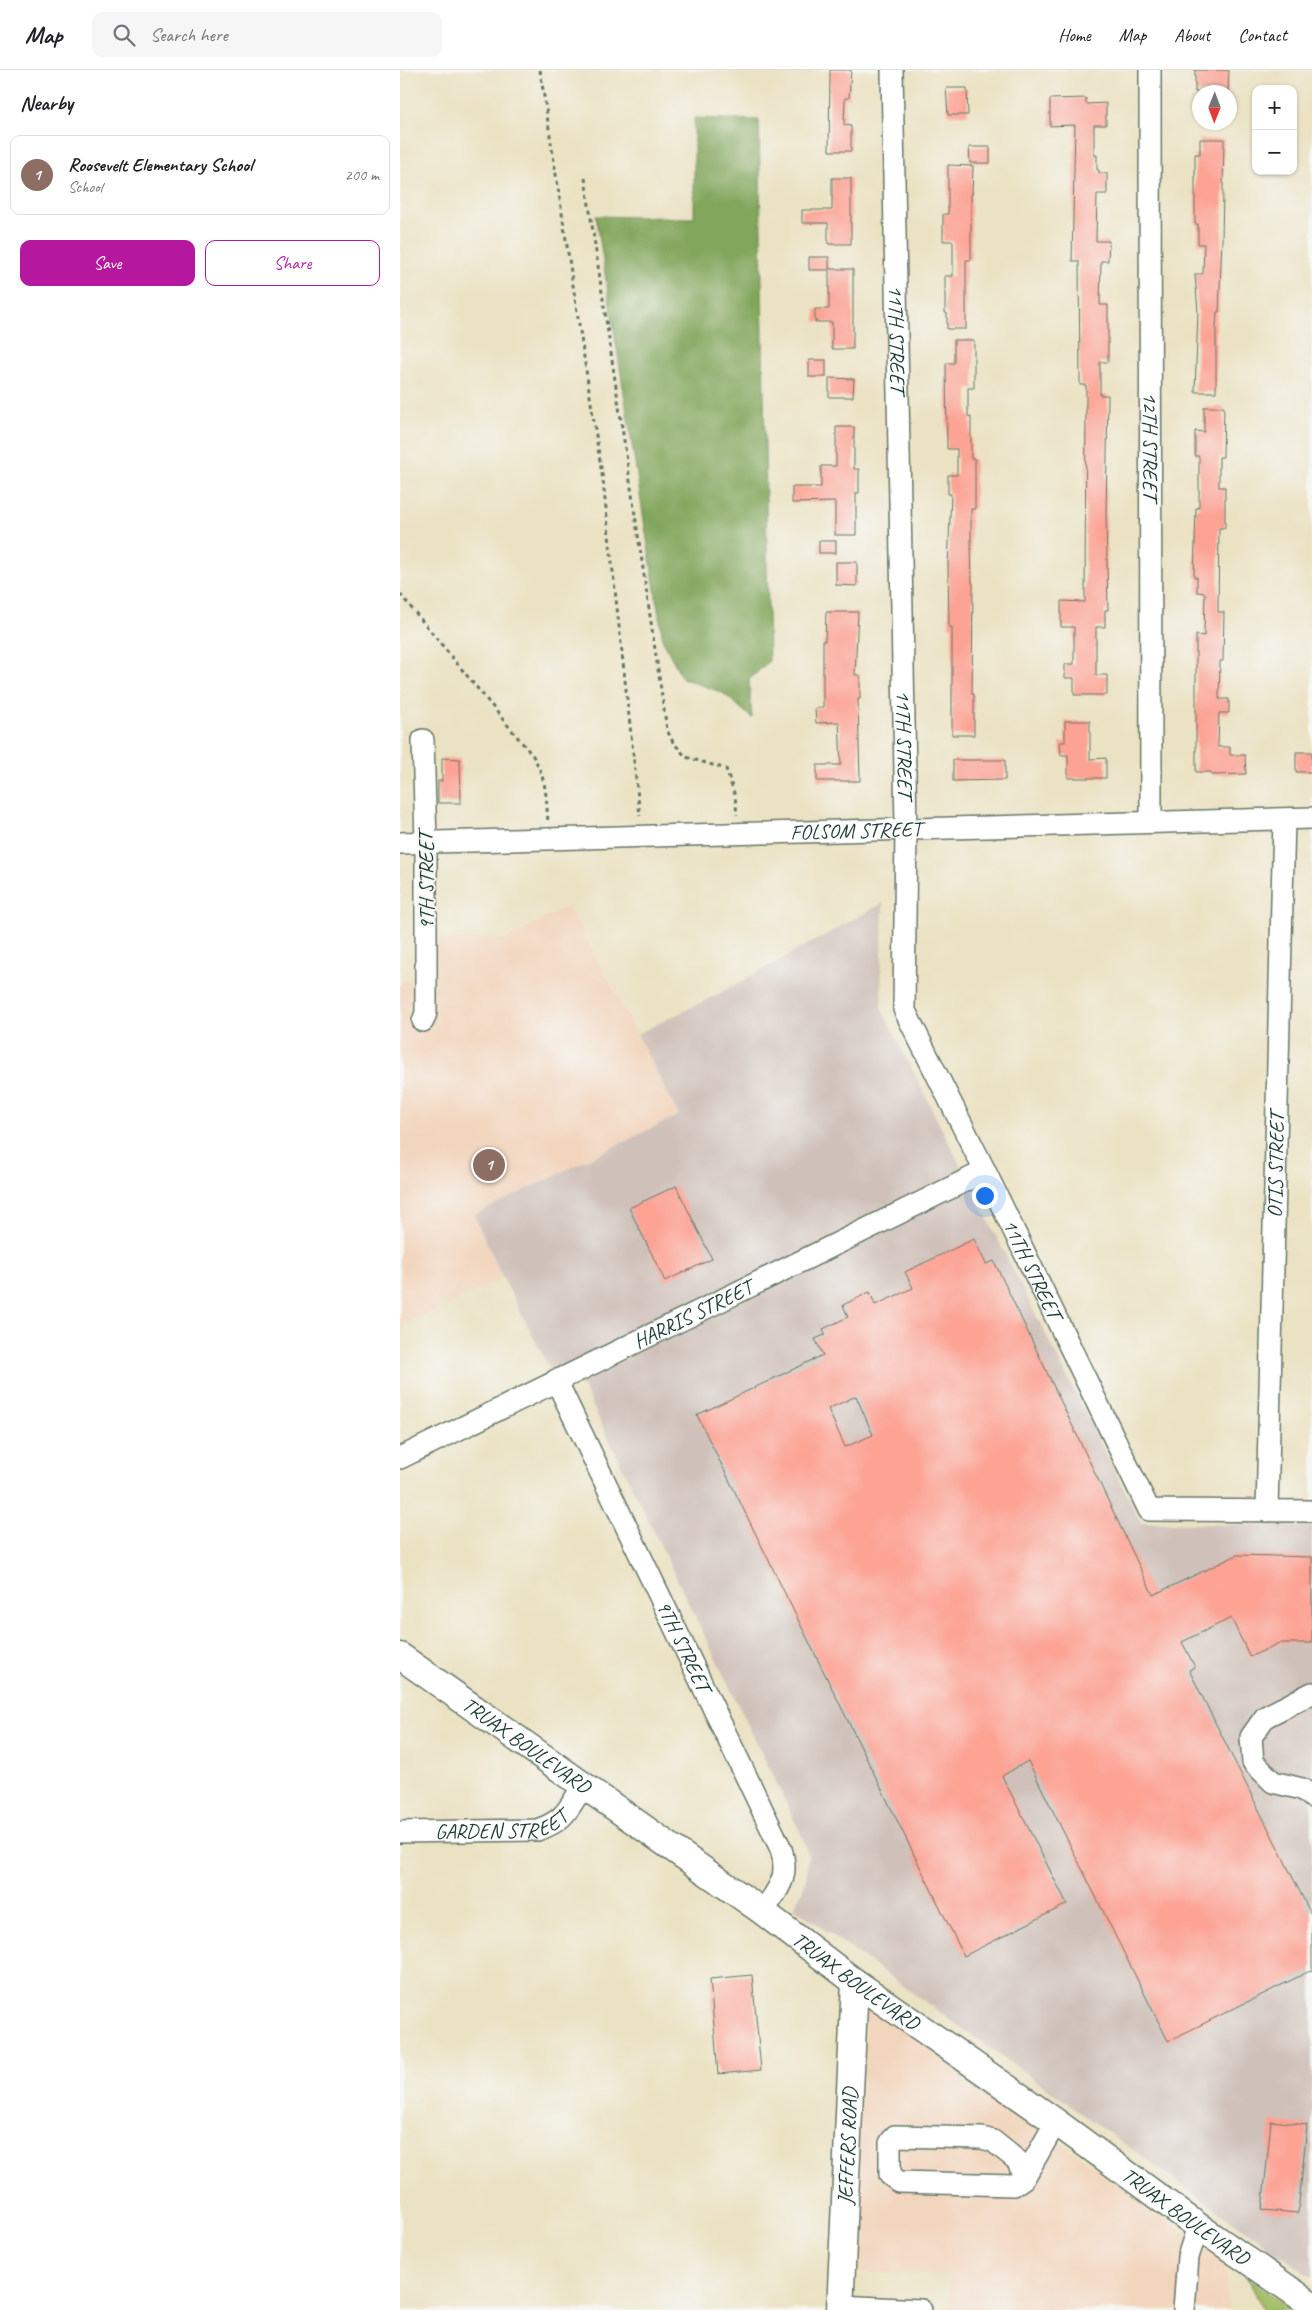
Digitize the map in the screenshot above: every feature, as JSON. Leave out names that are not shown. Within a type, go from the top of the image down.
[{"type":"main road","name":"TRUAX BOULEVARD","points":[[400,1656],[763,1912],[856,1982],[1312,2305]]},
{"type":"main road","name":"JEFFERS ROAD","points":[[840,2308],[856,1982]]},
{"type":"street","name":"11TH STREET","points":[[892,70],[906,828],[904,1010],[985,1170],[1149,1510],[1267,1511]]},
{"type":"street","name":"12TH STREET","points":[[1150,70],[1151,822]]},
{"type":"street","name":"9TH STREET","points":[[423,740],[426,842],[426,1013],[423,1021]]},
{"type":"street","name":"FOLSOM STREET","points":[[400,843],[550,837],[1312,818]]},
{"type":"street","name":"OTIS STREET","points":[[1267,1511],[1284,819]]},
{"type":"street","name":"HARRIS STREET","points":[[400,1458],[985,1170]]},
{"type":"street","name":"9TH STREET","points":[[556,1380],[781,1849],[786,1864],[782,1880],[763,1912]]},
{"type":"street","points":[[1267,1511],[1312,1511]]},
{"type":"street","points":[[1312,1693],[1265,1717],[1251,1737],[1253,1762],[1273,1782],[1302,1789],[1312,1797]]},
{"type":"street","name":"GARDEN STREET","points":[[400,1832],[537,1830],[556,1824],[583,1786]]},
{"type":"street","points":[[1024,2178],[1018,2161],[993,2141],[982,2138],[895,2136],[890,2143],[890,2175],[899,2182],[1014,2185],[1024,2178],[1056,2122]]},
{"type":"street","points":[[1184,2310],[1188,2257],[1198,2226]]},
{"type":"street","points":[[840,2308],[921,2310]]},
{"type":"path","points":[[540,70],[601,472],[640,816]]},
{"type":"path","points":[[585,178],[667,730],[673,742],[686,757],[726,769],[735,796],[738,833]]},
{"type":"path","points":[[400,594],[533,756],[542,772],[547,788],[548,815]]},
{"type":"shaded area","points":[[883,903],[881,1008],[1141,1523],[1312,1526],[1312,2278],[794,1908],[807,1874],[808,1856],[803,1838],[584,1388],[551,1371],[503,1278],[474,1215],[679,1115],[637,1034],[715,996]]},
{"type":"shaded area","points":[[568,906],[680,1115],[475,1214],[503,1278],[400,1327],[400,981],[420,981],[429,940],[507,939]]},
{"type":"shaded area","points":[[867,2002],[1226,2263],[1228,2310],[949,2310],[950,2276],[853,2272]]},
{"type":"green space","points":[[694,118],[759,120],[769,661],[749,680],[752,718],[723,693],[682,678],[663,641],[596,216],[694,218]]},
{"type":"green space","points":[[1247,2278],[1292,2310],[1263,2310]]},
{"type":"building","points":[[830,70],[851,70],[849,98],[845,98],[844,125],[851,126],[851,151],[829,151]]},
{"type":"building","points":[[1195,70],[1229,70],[1228,85],[1195,85]]},
{"type":"building","points":[[946,88],[967,88],[968,115],[948,115]]},
{"type":"building","points":[[1086,98],[1086,104],[1106,103],[1106,125],[1094,125],[1094,155],[1097,155],[1097,170],[1099,170],[1099,173],[1107,173],[1107,194],[1097,194],[1096,241],[1109,241],[1108,261],[1101,261],[1100,305],[1108,305],[1108,362],[1100,362],[1100,395],[1108,395],[1106,515],[1108,610],[1105,610],[1105,627],[1096,627],[1096,675],[1107,675],[1107,695],[1074,695],[1074,678],[1065,678],[1065,664],[1074,664],[1074,627],[1061,627],[1061,601],[1085,602],[1086,385],[1080,385],[1079,261],[1072,261],[1075,125],[1050,126],[1050,99]]},
{"type":"building","points":[[1200,139],[1224,139],[1219,312],[1217,312],[1216,327],[1216,392],[1195,392],[1198,312],[1195,274],[1203,274],[1204,244],[1198,244],[1198,224],[1195,224],[1195,154],[1200,154]]},
{"type":"building","points":[[969,147],[990,147],[990,163],[970,163]]},
{"type":"building","points":[[948,165],[973,166],[971,260],[966,260],[966,329],[947,329],[947,313],[945,313],[945,276],[953,276],[953,241],[943,241],[943,214],[948,214]]},
{"type":"building","points":[[832,178],[851,178],[851,244],[828,244],[828,223],[802,223],[802,210],[832,210]]},
{"type":"building","points":[[809,257],[829,257],[829,269],[853,269],[853,349],[832,349],[832,322],[815,322],[815,309],[829,309],[829,270],[809,270]]},
{"type":"building","points":[[954,340],[974,340],[974,388],[968,388],[968,416],[971,417],[971,459],[975,459],[975,509],[971,509],[974,735],[952,735],[952,627],[949,627],[948,566],[951,494],[948,494],[948,475],[957,475],[957,449],[947,449],[946,363],[954,363]]},
{"type":"building","points":[[809,360],[826,360],[826,377],[809,377]]},
{"type":"building","points":[[829,378],[854,379],[853,397],[829,397]]},
{"type":"building","points":[[1204,407],[1224,407],[1223,457],[1219,457],[1219,487],[1225,487],[1225,528],[1219,528],[1218,612],[1224,612],[1223,661],[1220,661],[1219,699],[1229,699],[1229,713],[1219,713],[1218,747],[1230,747],[1230,755],[1245,755],[1246,774],[1211,775],[1211,772],[1196,772],[1196,635],[1204,636],[1205,593],[1197,592],[1197,577],[1194,577],[1196,508],[1199,508],[1199,456],[1195,456],[1195,431],[1204,432]]},
{"type":"building","points":[[836,427],[854,427],[854,469],[859,469],[859,493],[856,493],[856,535],[835,535],[835,502],[792,503],[792,487],[821,487],[821,466],[836,466]]},
{"type":"building","points":[[819,541],[836,541],[836,553],[819,553]]},
{"type":"building","points":[[836,562],[857,562],[857,586],[836,585]]},
{"type":"building","points":[[826,612],[858,612],[855,675],[860,675],[860,699],[858,699],[860,781],[817,781],[817,765],[841,765],[839,722],[816,723],[815,708],[823,708],[823,640],[825,641]]},
{"type":"building","points":[[1065,721],[1090,721],[1090,759],[1106,758],[1106,778],[1068,778],[1068,755],[1061,755],[1060,742],[1065,742]]},
{"type":"building","points":[[1296,752],[1312,752],[1312,772],[1296,772]]},
{"type":"building","points":[[442,758],[460,759],[461,803],[438,803],[438,781],[442,781]]},
{"type":"building","points":[[953,760],[1005,760],[1005,780],[953,781]]},
{"type":"building","points":[[676,1186],[712,1259],[665,1281],[629,1208]]},
{"type":"building","points":[[974,1239],[986,1264],[994,1261],[1153,1595],[1237,1555],[1312,1557],[1312,1643],[1279,1643],[1250,1657],[1231,1618],[1182,1642],[1195,1667],[1189,1670],[1312,1916],[1312,1970],[1168,2041],[1028,1761],[1002,1776],[1067,1904],[964,1956],[697,1415],[823,1355],[815,1339],[825,1335],[823,1329],[848,1317],[843,1305],[870,1292],[875,1305],[913,1288],[905,1272]],"holes":[[[856,1396],[873,1435],[845,1447],[828,1409]]]},
{"type":"building","points":[[752,1975],[761,2070],[718,2074],[710,1979]]},
{"type":"building","points":[[1271,2121],[1307,2125],[1298,2213],[1262,2210]]},
{"type":"place","name":"Roosevelt Elementary School","points":[[489,1165]]}]
